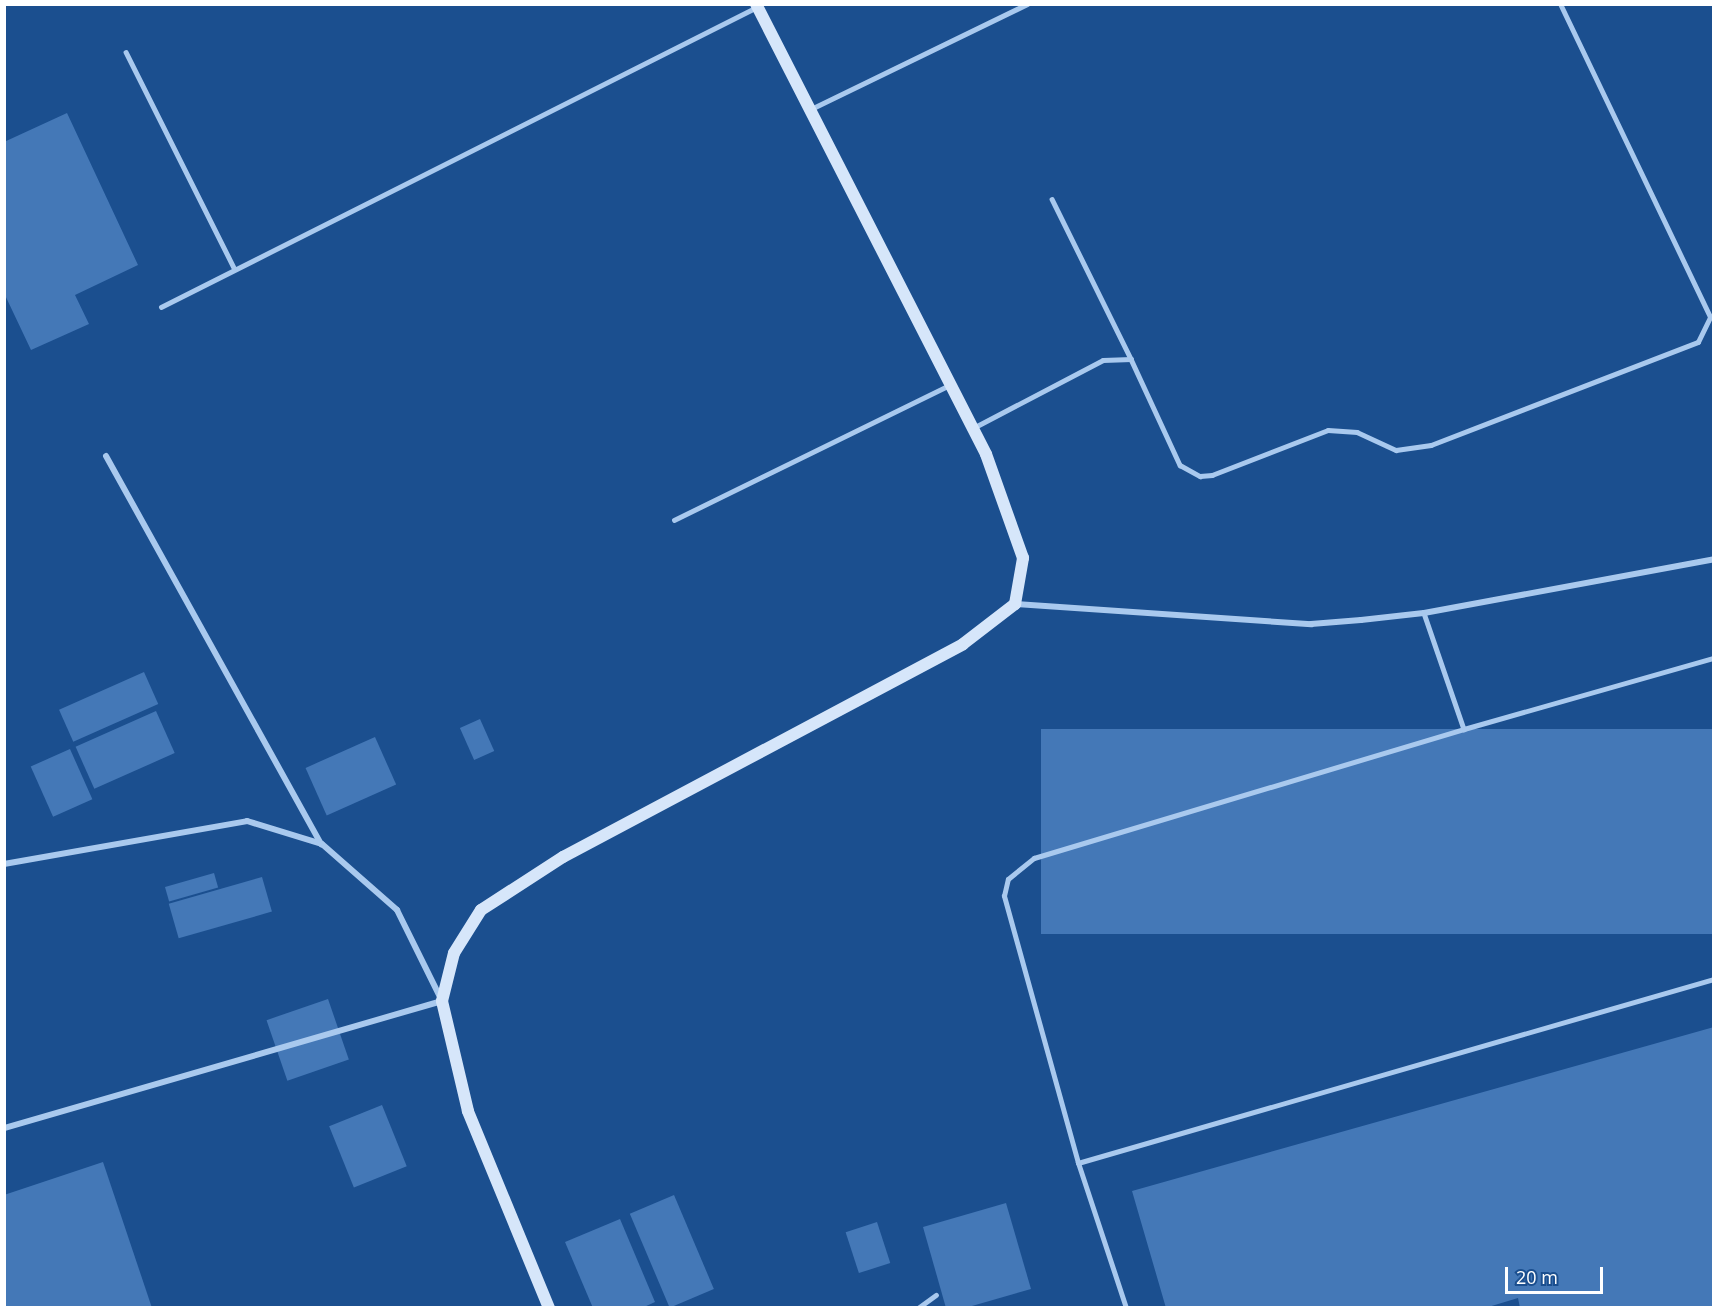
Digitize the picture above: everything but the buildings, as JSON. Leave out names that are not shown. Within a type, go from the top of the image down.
[{"type":"street","points":[[757,6],[972,428],[1023,558],[1015,604]]},
{"type":"street","points":[[106,456],[322,844],[397,910],[442,1001],[468,1111],[549,1307]]},
{"type":"street","points":[[442,1001],[454,953],[481,910],[520,881],[963,644],[1015,604],[1311,624],[1424,613],[1713,559]]},
{"type":"street","points":[[4,864],[247,820],[322,844]]},
{"type":"street","points":[[4,1128],[442,1001]]},
{"type":"lane","points":[[810,110],[1027,4]]},
{"type":"lane","points":[[1052,199],[1131,358],[1180,465],[1200,476],[1328,430],[1357,432],[1396,450],[1431,445],[1698,342],[1710,317],[1560,4]]},
{"type":"lane","points":[[161,307],[234,268],[757,6]]},
{"type":"lane","points":[[126,52],[234,268]]},
{"type":"lane","points":[[972,428],[1103,360],[1131,358]]},
{"type":"lane","points":[[674,520],[950,385]]},
{"type":"lane","points":[[1424,613],[1464,729]]},
{"type":"lane","points":[[1126,1308],[1078,1163],[1004,896],[1013,874],[1034,858],[1464,729],[1713,658]]},
{"type":"lane","points":[[1078,1163],[1713,979]]},
{"type":"lane","points":[[918,1308],[936,1295]]}]
